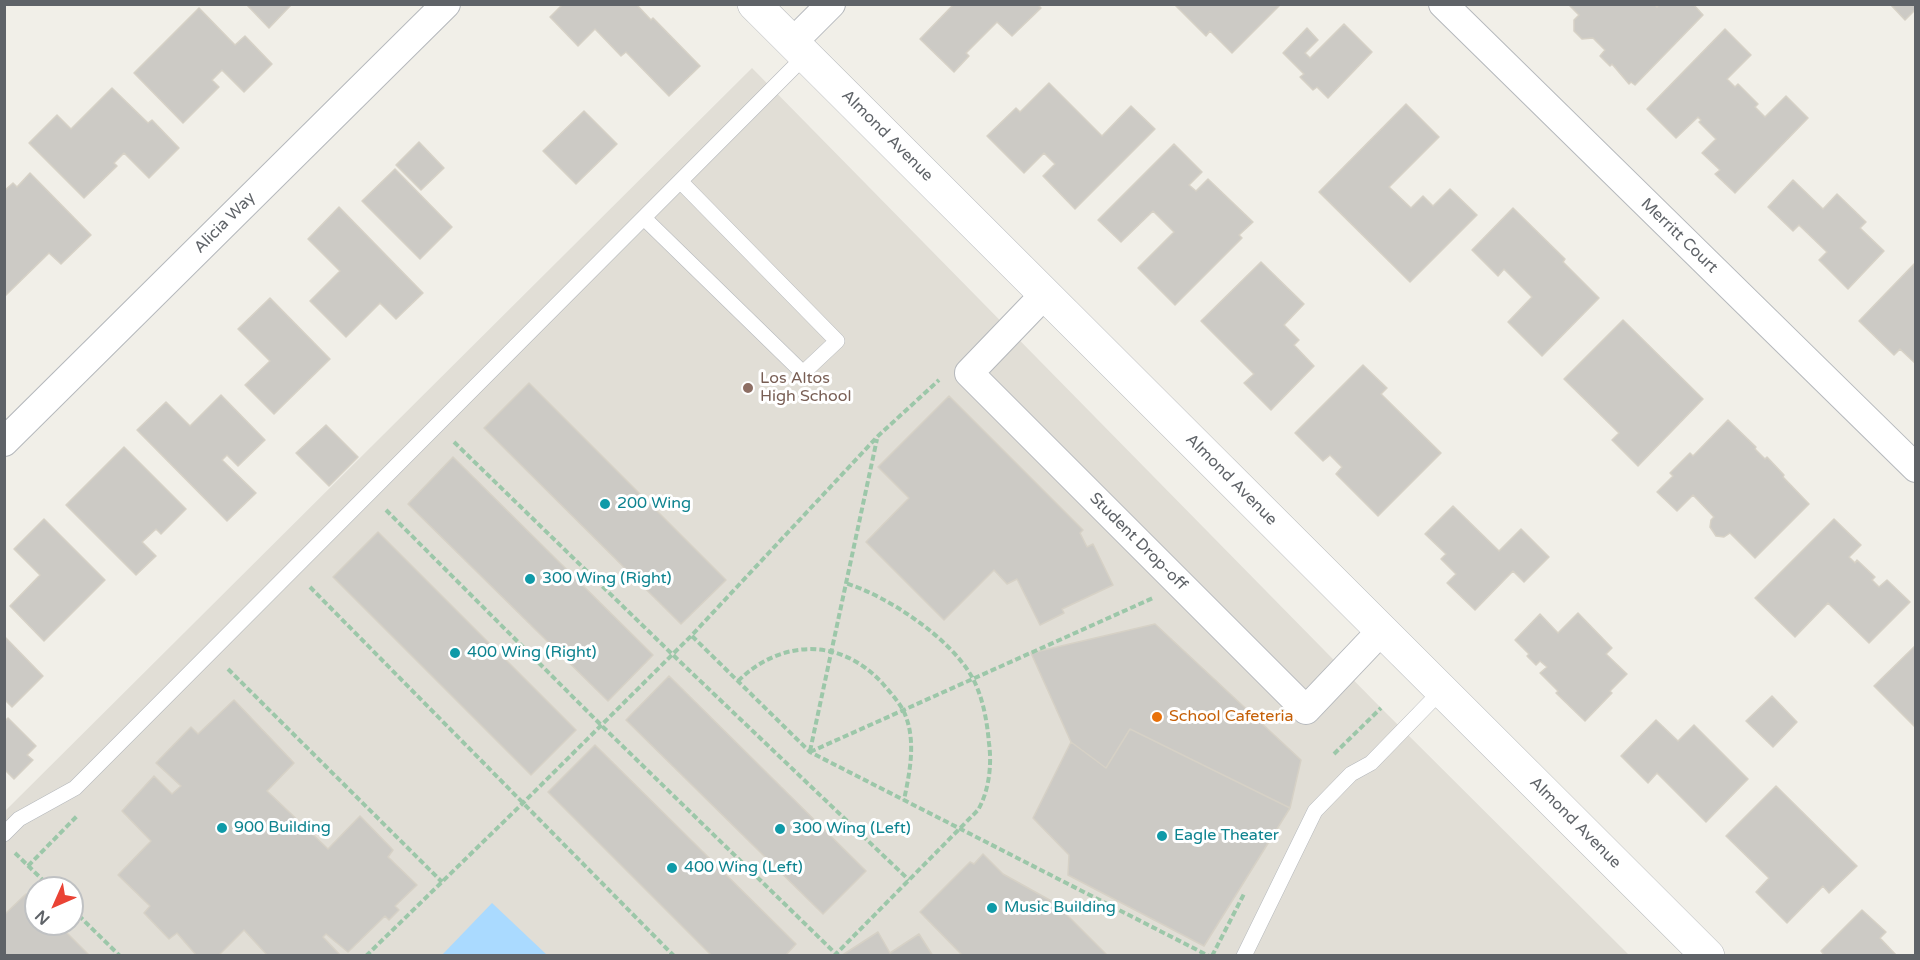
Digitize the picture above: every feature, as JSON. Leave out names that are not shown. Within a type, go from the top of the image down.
[{"type":"street","name":"Alicia Way","points":[[4,442],[446,4]]},
{"type":"street","name":"Almond Avenue","points":[[754,4],[1708,956]]},
{"type":"street","points":[[800,49],[831,4]]},
{"type":"street","name":"Merritt Court","points":[[1443,4],[1916,468]]},
{"type":"street","points":[[969,373],[1045,294]]},
{"type":"street","name":"Student Drop-off","points":[[969,373],[1306,710],[1382,630]]},
{"type":"lane","points":[[4,834],[19,819],[75,789],[681,182],[800,49]]},
{"type":"lane","points":[[644,218],[803,373],[837,341],[681,182]]},
{"type":"lane","points":[[1244,956],[1315,811],[1351,774],[1371,763],[1442,690]]},
{"type":"path","points":[[366,956],[692,635],[878,436],[944,375],[969,373]]},
{"type":"path","points":[[810,752],[878,436]]},
{"type":"path","points":[[454,441],[672,654],[909,880]]},
{"type":"path","points":[[385,509],[835,955],[978,810],[986,798],[991,755],[986,718],[973,679],[961,661],[901,609],[861,588],[845,583]]},
{"type":"path","points":[[810,752],[1181,585]]},
{"type":"path","points":[[309,586],[674,956]]},
{"type":"path","points":[[692,635],[810,752],[1209,956]]},
{"type":"path","points":[[738,681],[765,660],[787,651],[803,649],[831,652],[852,659],[874,674],[903,710],[911,746],[911,768],[904,800]]},
{"type":"path","points":[[227,667],[442,882]]},
{"type":"path","points":[[12,850],[39,876]]},
{"type":"path","points":[[84,921],[120,956]]},
{"type":"shaded area","name":"Los Altos High School","points":[[752,68],[1381,708],[1629,955],[5,956],[5,811]]},
{"type":"water","points":[[492,903],[547,955],[442,955]]},
{"type":"building","points":[[246,4],[292,4],[269,28]]},
{"type":"building","points":[[563,4],[636,4],[700,66],[669,96],[626,52],[621,56],[595,29],[578,46],[550,17]]},
{"type":"building","points":[[954,4],[1037,4],[1041,8],[1012,36],[997,22],[966,53],[969,56],[954,72],[920,39]]},
{"type":"building","points":[[1174,4],[1281,4],[1232,53],[1210,31],[1206,36]]},
{"type":"building","points":[[1568,4],[1654,4],[1657,7],[1659,4],[1693,4],[1703,15],[1635,85],[1631,82],[1629,84],[1612,64],[1610,66],[1600,56],[1605,50],[1593,38],[1582,39],[1574,31],[1574,20],[1579,15]]},
{"type":"building","points":[[1890,4],[1916,4],[1916,9],[1905,20]]},
{"type":"building","points":[[199,8],[235,45],[245,36],[272,64],[244,92],[222,70],[212,80],[219,87],[183,123],[134,73]]},
{"type":"building","points":[[1344,24],[1372,52],[1328,98],[1317,87],[1313,90],[1300,77],[1304,74],[1283,53],[1307,28],[1318,40],[1305,53],[1310,58]]},
{"type":"building","points":[[1725,29],[1751,55],[1727,79],[1735,87],[1738,84],[1758,104],[1755,107],[1765,117],[1786,96],[1808,118],[1735,193],[1715,174],[1720,170],[1702,153],[1716,139],[1699,122],[1701,120],[1698,117],[1676,138],[1647,109]]},
{"type":"building","points":[[1049,83],[1102,136],[1131,106],[1155,129],[1075,209],[1043,176],[1055,164],[1044,153],[1024,173],[987,136],[1016,108],[1020,112]]},
{"type":"building","points":[[112,88],[148,123],[152,120],[179,148],[149,178],[124,153],[114,163],[117,166],[84,198],[29,143],[57,115],[71,129]]},
{"type":"building","points":[[1406,104],[1439,137],[1389,187],[1411,208],[1423,196],[1433,206],[1450,189],[1477,215],[1410,282],[1319,192]]},
{"type":"building","points":[[584,111],[617,144],[576,184],[543,151]]},
{"type":"building","points":[[419,142],[444,168],[421,190],[396,165]]},
{"type":"building","points":[[1174,144],[1202,172],[1189,185],[1196,191],[1208,179],[1253,222],[1239,235],[1242,238],[1175,305],[1138,268],[1174,232],[1153,211],[1121,242],[1098,220]]},
{"type":"building","points":[[395,169],[452,227],[420,259],[362,201]]},
{"type":"building","points":[[30,173],[91,235],[61,264],[49,253],[4,297],[4,191],[13,183],[17,187]]},
{"type":"building","points":[[1793,180],[1823,209],[1837,194],[1866,222],[1860,228],[1884,251],[1848,289],[1819,260],[1827,252],[1799,225],[1793,231],[1768,207]]},
{"type":"building","points":[[339,207],[423,293],[396,319],[380,303],[346,337],[310,301],[340,271],[308,239]]},
{"type":"building","points":[[1513,208],[1565,259],[1563,262],[1599,298],[1542,356],[1508,322],[1532,297],[1504,269],[1498,276],[1472,250]]},
{"type":"building","points":[[1261,262],[1304,304],[1284,325],[1299,340],[1294,345],[1314,366],[1271,410],[1244,383],[1254,374],[1201,321]]},
{"type":"building","points":[[1916,262],[1916,364],[1900,349],[1894,355],[1859,321]]},
{"type":"building","points":[[270,298],[330,359],[274,414],[245,385],[270,361],[238,329]]},
{"type":"building","points":[[1623,320],[1703,399],[1638,466],[1612,440],[1619,433],[1564,379]]},
{"type":"building","points":[[1363,365],[1387,388],[1381,394],[1441,453],[1378,516],[1336,474],[1342,467],[1330,455],[1323,461],[1295,433]]},
{"type":"building","name":"200 Wing","points":[[529,383],[726,580],[681,624],[484,428]]},
{"type":"building","points":[[221,395],[265,440],[238,466],[227,455],[222,460],[256,493],[227,521],[137,430],[166,402],[190,426]]},
{"type":"building","points":[[949,396],[1083,530],[1080,533],[1087,547],[1093,544],[1113,585],[1062,609],[1064,613],[1040,625],[1017,579],[1007,584],[994,570],[944,620],[866,542],[909,498],[878,467]]},
{"type":"building","points":[[1728,420],[1765,459],[1767,457],[1809,504],[1755,558],[1730,533],[1724,537],[1716,536],[1710,527],[1714,517],[1693,495],[1677,511],[1657,492],[1673,476],[1670,473],[1690,453],[1693,456]]},
{"type":"building","points":[[326,425],[358,457],[329,486],[296,453]]},
{"type":"building","points":[[124,447],[186,509],[161,534],[156,529],[142,542],[156,556],[136,575],[66,505]]},
{"type":"building","name":"300 Wing (Right)","points":[[453,457],[653,655],[608,701],[408,504]]},
{"type":"building","points":[[1453,506],[1499,551],[1521,529],[1549,557],[1524,582],[1513,571],[1475,610],[1447,583],[1456,574],[1441,559],[1446,554],[1425,534]]},
{"type":"building","points":[[44,519],[105,580],[44,641],[10,606],[40,575],[14,549]]},
{"type":"building","points":[[1834,519],[1861,545],[1849,557],[1855,563],[1857,560],[1875,577],[1872,580],[1879,587],[1887,580],[1910,602],[1869,643],[1828,603],[1795,637],[1755,598]]},
{"type":"building","name":"400 Wing (Right)","points":[[378,532],[576,730],[531,775],[333,577]]},
{"type":"building","points":[[1578,613],[1612,648],[1606,654],[1627,674],[1585,721],[1556,693],[1558,691],[1540,673],[1547,667],[1540,661],[1536,665],[1515,640],[1540,614],[1558,633]]},
{"type":"building","name":"School Cafeteria","points":[[1155,624],[1301,760],[1290,808],[1130,729],[1106,768],[1071,742],[1031,653]]},
{"type":"building","points":[[4,636],[43,676],[12,707],[4,699]]},
{"type":"building","points":[[1916,645],[1916,728],[1874,686]]},
{"type":"building","name":"300 Wing (Left)","points":[[669,676],[866,871],[823,914],[626,720]]},
{"type":"building","points":[[1772,696],[1797,722],[1773,747],[1746,721]]},
{"type":"building","name":"900 Building","points":[[234,700],[294,763],[267,791],[328,849],[360,816],[393,850],[388,857],[417,885],[395,906],[399,910],[389,920],[385,916],[348,952],[326,934],[323,937],[341,956],[268,956],[244,930],[218,956],[197,956],[177,933],[169,939],[144,913],[150,906],[118,875],[151,841],[122,811],[154,776],[172,794],[181,786],[156,763],[191,727],[198,734]]},
{"type":"building","points":[[8,718],[36,746],[27,755],[33,760],[14,779],[4,769],[4,722]]},
{"type":"building","points":[[1656,720],[1678,741],[1694,725],[1748,779],[1706,822],[1657,773],[1648,783],[1621,756]]},
{"type":"building","name":"Eagle Theater","points":[[1130,729],[1290,808],[1204,946],[1068,875],[1069,855],[1033,818],[1071,742],[1106,768]]},
{"type":"building","name":"400 Wing (Left)","points":[[595,745],[796,944],[785,956],[712,956],[548,792]]},
{"type":"building","points":[[1776,786],[1857,866],[1829,893],[1823,886],[1787,923],[1756,892],[1769,878],[1726,836]]},
{"type":"building","name":"Music Building","points":[[983,854],[1003,874],[1055,903],[1108,956],[963,956],[920,912],[970,862],[974,864]]},
{"type":"building","points":[[24,896],[24,936],[70,936],[90,956],[6,956],[4,954],[4,915]]},
{"type":"building","points":[[1862,910],[1886,932],[1880,938],[1897,956],[1825,956],[1821,951]]},
{"type":"building","points":[[878,932],[890,953],[919,934],[933,956],[841,956]]},
{"type":"place","name":"Los Altos High School","points":[[748,388]]},
{"type":"place","name":"200 Wing","points":[[605,504]]},
{"type":"place","name":"300 Wing (Right)","points":[[530,579]]},
{"type":"place","name":"400 Wing (Right)","points":[[455,653]]},
{"type":"place","name":"School Cafeteria","points":[[1157,717]]},
{"type":"place","name":"900 Building","points":[[222,828]]},
{"type":"place","name":"300 Wing (Left)","points":[[780,829]]},
{"type":"place","name":"Eagle Theater","points":[[1162,836]]},
{"type":"place","name":"400 Wing (Left)","points":[[672,868]]},
{"type":"place","name":"Music Building","points":[[992,908]]}]
